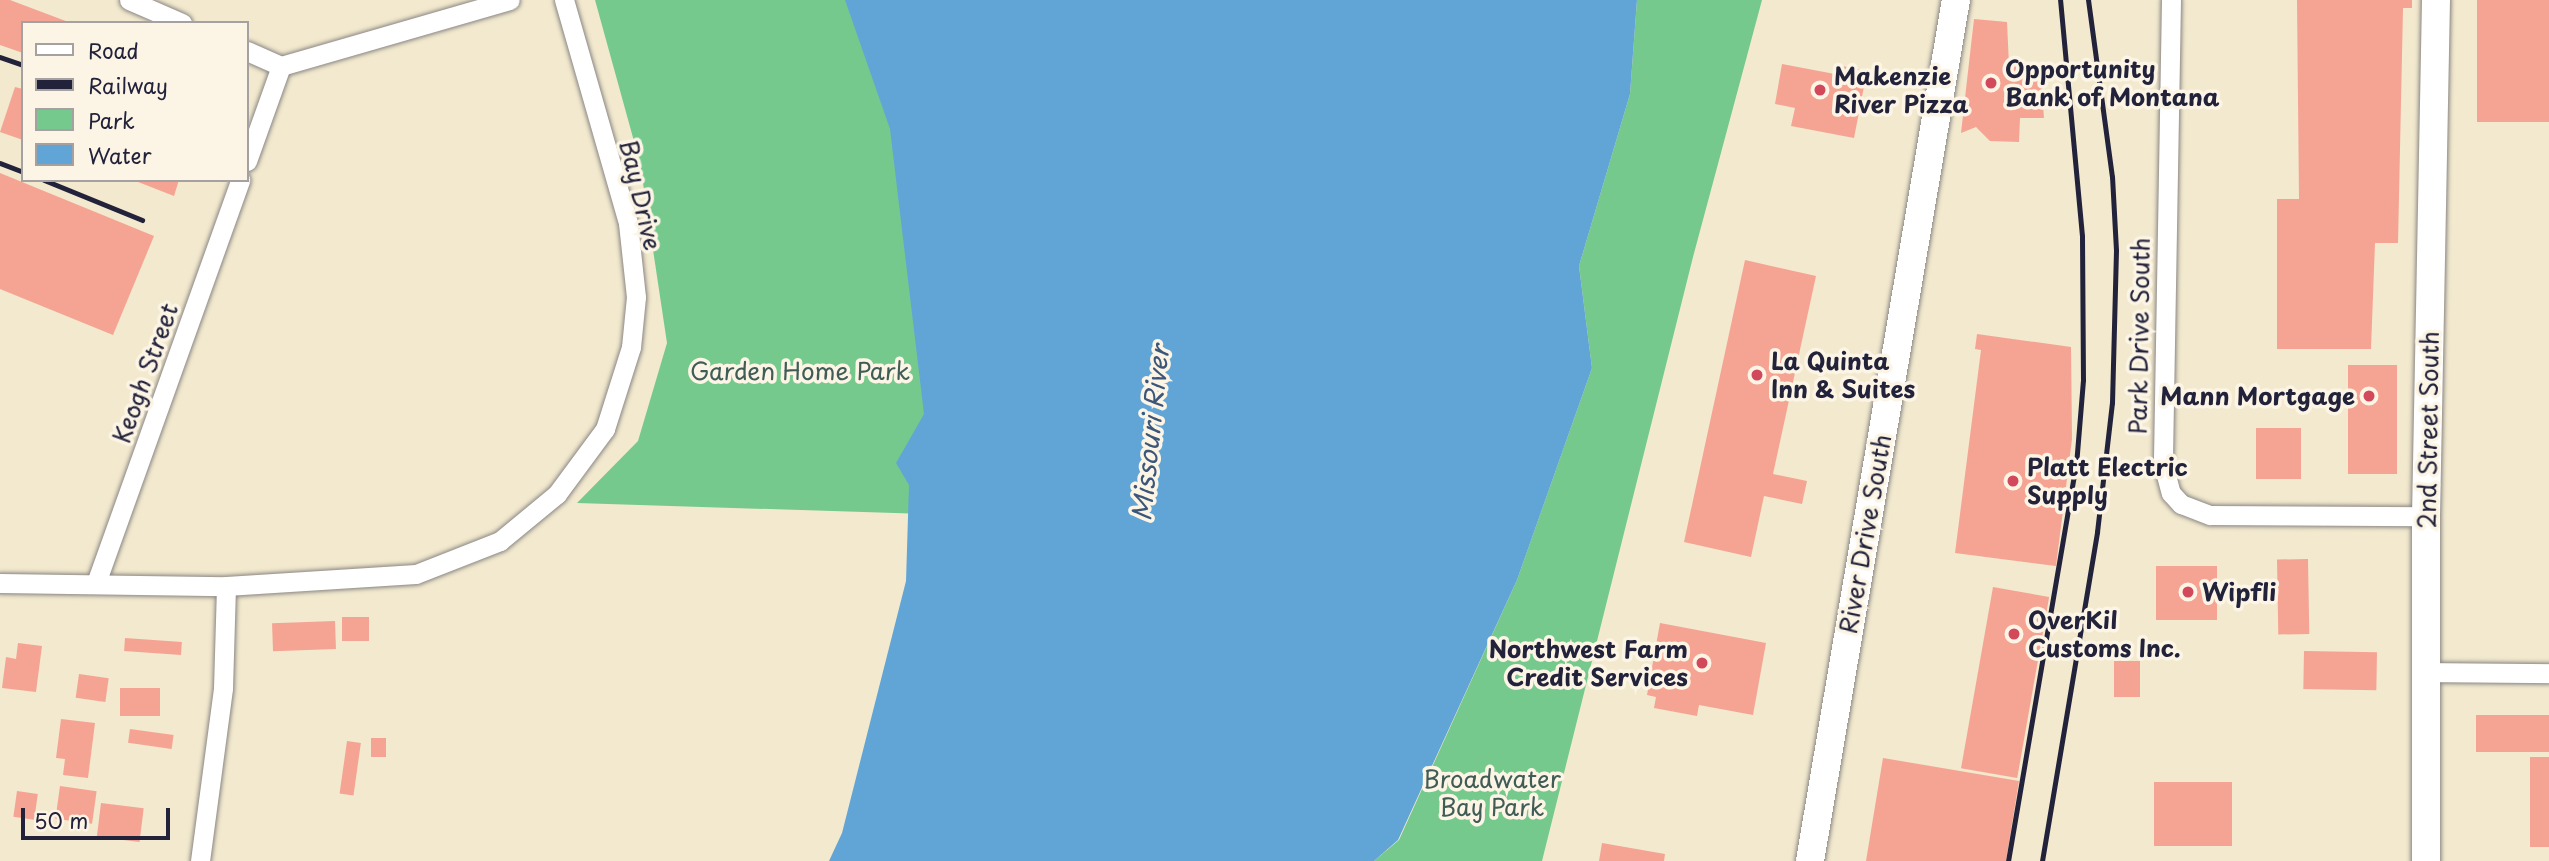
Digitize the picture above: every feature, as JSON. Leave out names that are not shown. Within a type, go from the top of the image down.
[{"type":"main road","name":"River Drive South","points":[[1810,861],[1956,0]]},
{"type":"main road","name":"2nd Street South","points":[[2426,861],[2426,516],[2436,0]]},
{"type":"street","points":[[129,0],[176,21]]},
{"type":"street","points":[[248,51],[281,65],[509,0]]},
{"type":"street","name":"Bay Drive","points":[[0,583],[226,586],[416,574],[500,541],[557,494],[605,429],[631,347],[636,297],[628,223],[564,0]]},
{"type":"street","name":"Park Drive South","points":[[2171,0],[2162,464],[2171,493],[2188,508],[2210,515],[2426,516]]},
{"type":"street","points":[[248,158],[281,65]]},
{"type":"street","name":"Keogh Street","points":[[96,583],[239,182]]},
{"type":"street","points":[[200,861],[223,688],[226,586]]},
{"type":"street","points":[[2427,673],[2549,673]]},
{"type":"green space","name":"Garden Home Park","points":[[595,0],[868,0],[940,328],[926,514],[577,503],[638,441],[667,343],[640,163]]},
{"type":"green space","name":"Broadwater Bay Park","points":[[1637,0],[1762,0],[1693,257],[1542,861],[1374,861],[1399,840],[1517,580],[1592,368],[1579,266],[1630,94]]},
{"type":"water","name":"Missouri River","points":[[845,0],[1637,0],[1630,94],[1579,266],[1592,368],[1517,580],[1398,840],[1374,861],[829,861],[842,833],[906,581],[909,485],[896,463],[924,414],[890,129]]},
{"type":"building","points":[[0,0],[10,0],[66,21],[21,21],[21,52],[0,45]]},
{"type":"building","points":[[2297,0],[2412,0],[2412,8],[2403,8],[2398,243],[2375,243],[2371,349],[2277,349],[2277,199],[2299,199]]},
{"type":"building","points":[[2477,0],[2549,0],[2549,122],[2477,122]]},
{"type":"building","points":[[1974,19],[2007,22],[2009,65],[2040,66],[2044,118],[2020,118],[2019,142],[1990,141],[1976,127],[1961,133]]},
{"type":"building","name":"Makenzie River Pizza","points":[[1782,64],[1840,75],[1842,66],[1867,71],[1854,138],[1791,126],[1795,108],[1775,104]]},
{"type":"building","points":[[15,87],[21,88],[21,139],[0,132]]},
{"type":"building","points":[[0,173],[154,236],[113,335],[0,289]]},
{"type":"building","points":[[138,182],[178,182],[174,196]]},
{"type":"building","name":"La Quinta Inn & Suites","points":[[1745,260],[1816,276],[1773,474],[1807,481],[1802,504],[1764,496],[1751,557],[1684,542]]},
{"type":"building","points":[[1977,334],[2071,347],[2072,439],[2056,566],[1955,553],[1981,350],[1975,349]]},
{"type":"building","points":[[2348,365],[2397,365],[2397,474],[2348,474]]},
{"type":"building","points":[[2256,428],[2301,428],[2301,479],[2256,479]]},
{"type":"building","points":[[2308,559],[2309,634],[2278,635],[2277,560]]},
{"type":"building","points":[[2156,566],[2217,566],[2217,620],[2156,620]]},
{"type":"building","points":[[1993,587],[2049,597],[2017,778],[1961,768]]},
{"type":"building","points":[[342,617],[369,617],[369,641],[342,641]]},
{"type":"building","points":[[335,621],[336,649],[273,651],[272,623]]},
{"type":"building","points":[[1660,623],[1766,643],[1753,715],[1699,705],[1697,716],[1654,708],[1656,697],[1647,695]]},
{"type":"building","points":[[125,638],[182,642],[181,655],[124,651]]},
{"type":"building","points":[[18,643],[42,646],[36,692],[2,688],[6,657],[16,659]]},
{"type":"building","points":[[2304,651],[2377,652],[2376,690],[2303,689]]},
{"type":"building","points":[[2114,661],[2140,661],[2140,697],[2114,697]]},
{"type":"building","points":[[79,674],[109,678],[105,702],[76,698]]},
{"type":"building","points":[[120,688],[160,688],[160,716],[120,716]]},
{"type":"building","points":[[2476,715],[2549,715],[2549,752],[2476,752]]},
{"type":"building","points":[[61,719],[95,723],[88,778],[63,775],[65,759],[56,758]]},
{"type":"building","points":[[130,729],[174,735],[172,749],[128,743]]},
{"type":"building","points":[[371,738],[386,738],[386,757],[371,757]]},
{"type":"building","points":[[347,741],[361,743],[353,795],[340,793]]},
{"type":"building","points":[[2530,757],[2549,757],[2549,847],[2530,847]]},
{"type":"building","points":[[1883,758],[2019,781],[2006,861],[1866,861]]},
{"type":"building","points":[[2154,782],[2232,782],[2232,846],[2154,846]]},
{"type":"building","points":[[60,786],[97,791],[92,824],[55,819]]},
{"type":"building","points":[[17,791],[38,794],[34,820],[13,817]]},
{"type":"building","points":[[101,803],[144,808],[140,842],[97,837]]},
{"type":"building","points":[[1602,843],[1665,854],[1664,861],[1599,861]]},
{"type":"railway","points":[[2008,861],[2076,465],[2083,380],[2082,236],[2060,0]]},
{"type":"railway","points":[[2042,861],[2097,532],[2112,403],[2116,250],[2112,177],[2088,0]]},
{"type":"railway","points":[[0,57],[21,64]]},
{"type":"railway","points":[[0,163],[21,171]]},
{"type":"railway","points":[[49,182],[142,220]]},
{"type":"place","name":"Opportunity Bank of Montana","points":[[1991,83]]},
{"type":"place","name":"Makenzie River Pizza","points":[[1820,90]]},
{"type":"place","name":"La Quinta Inn & Suites","points":[[1757,375]]},
{"type":"place","name":"Mann Mortgage","points":[[2369,396]]},
{"type":"place","name":"Platt Electric Supply","points":[[2013,481]]},
{"type":"place","name":"Wipfli","points":[[2188,592]]},
{"type":"place","name":"OverKil Customs Inc.","points":[[2014,634]]},
{"type":"place","name":"Northwest Farm Credit Services","points":[[1702,663]]}]
